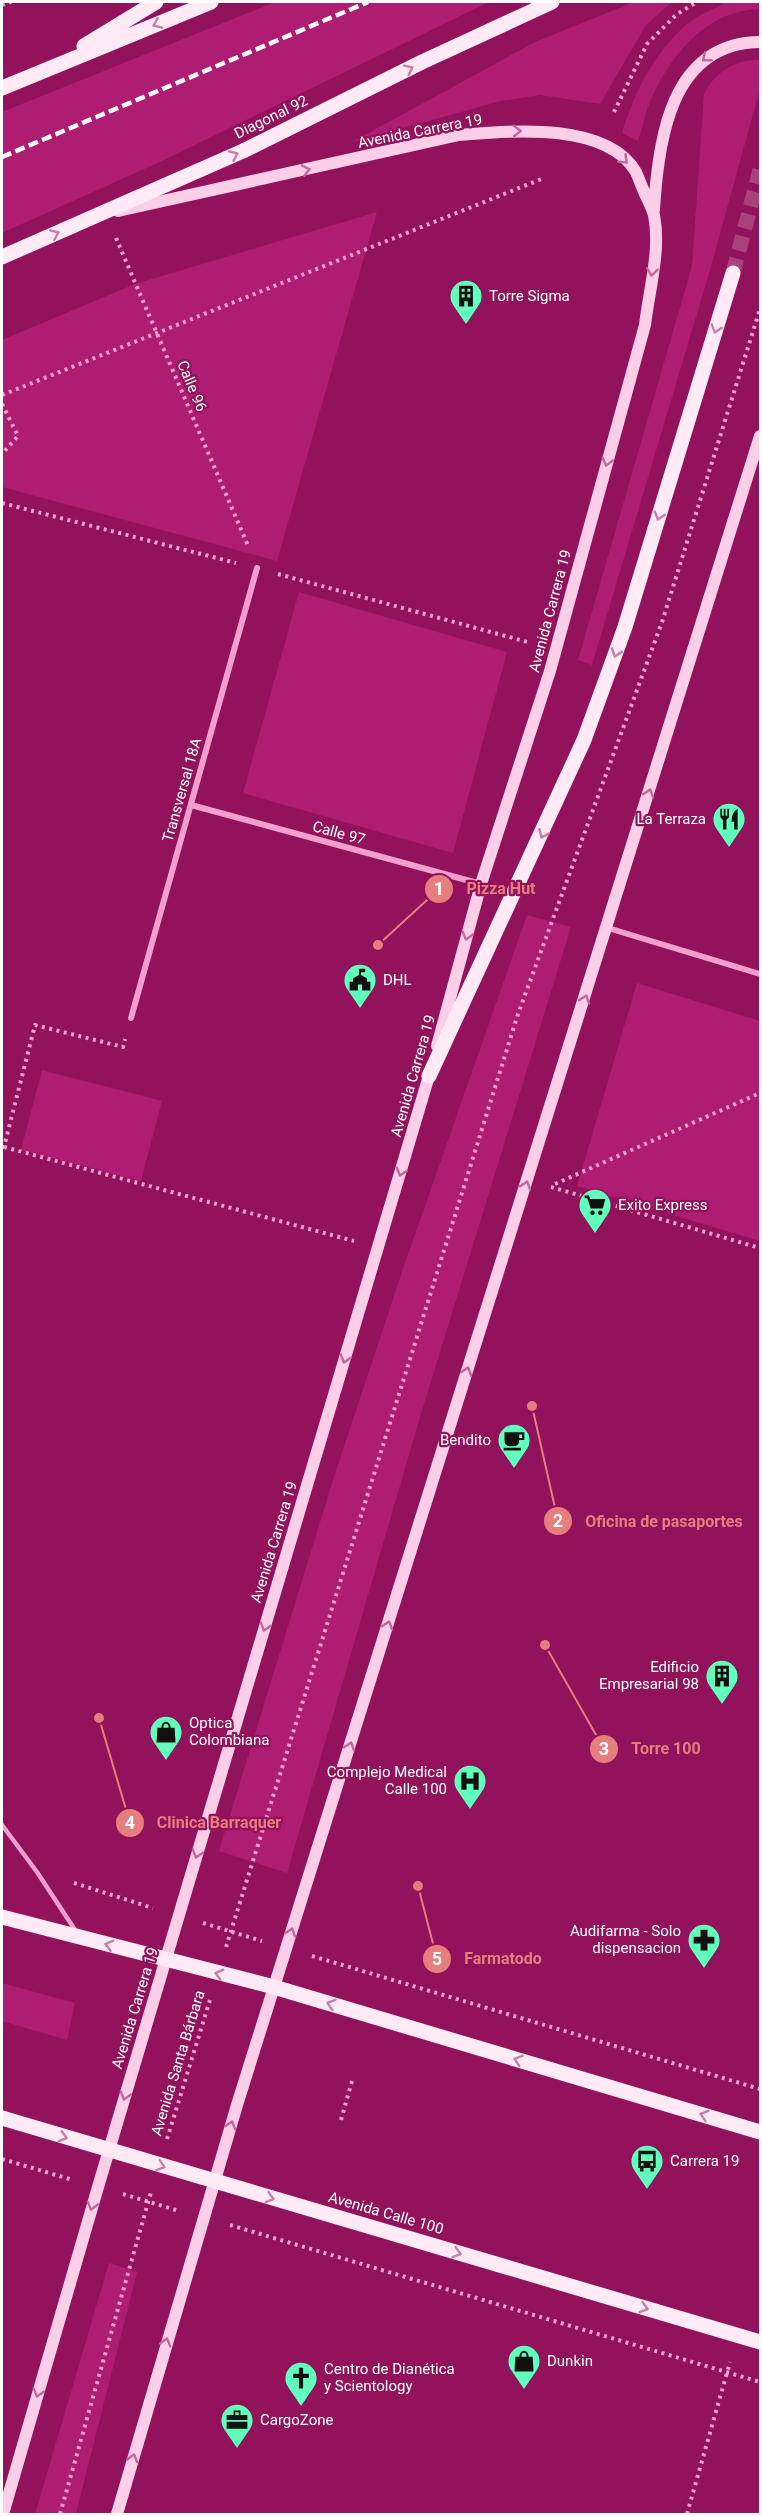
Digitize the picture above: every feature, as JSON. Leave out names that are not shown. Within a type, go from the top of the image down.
[{"type":"main road","points":[[43,71],[156,2]]},
{"type":"main road","points":[[2,88],[211,2]]},
{"type":"main road","name":"Diagonal 92","points":[[2,257],[243,151],[422,62],[552,2]]},
{"type":"main road","points":[[654,214],[656,172],[665,129],[678,94],[693,69],[713,52],[742,42],[760,42]]},
{"type":"main road","name":"Avenida Carrera 19","points":[[3,2514],[178,1916],[429,1076],[481,884],[555,650],[645,325],[654,249],[654,214],[635,171],[616,152],[573,135],[536,130],[459,135],[105,213]]},
{"type":"main road","points":[[429,1076],[585,740],[625,627],[733,273]]},
{"type":"main road","points":[[117,2514],[213,2181],[608,928],[760,436]]},
{"type":"main road","points":[[2,1917],[274,1987],[760,2132]]},
{"type":"main road","name":"Avenida Calle 100","points":[[2,2118],[760,2342]]},
{"type":"street","name":"Transversal 18A","points":[[130,1018],[257,568]]},
{"type":"street","name":"Calle 97","points":[[190,805],[481,884]]},
{"type":"street","points":[[608,928],[760,974]]},
{"type":"lane","points":[[2,1825],[81,1937]]},
{"type":"path","points":[[2,5],[11,2]]},
{"type":"path","points":[[615,112],[647,44],[677,14],[698,2]]},
{"type":"path","points":[[2,395],[544,178]]},
{"type":"path","name":"Calle 96","points":[[105,213],[257,568]]},
{"type":"path","points":[[2,404],[18,436],[2,454]]},
{"type":"path","points":[[2,503],[257,568],[555,650]]},
{"type":"path","name":"Avenida Santa Bárbara","points":[[60,2514],[148,2202],[231,1931],[518,1014],[556,910]]},
{"type":"path","points":[[130,1018],[123,1047],[35,1025],[3,1147],[357,1242]]},
{"type":"path","points":[[760,1093],[549,1186],[760,1248]]},
{"type":"path","points":[[122,1899],[760,2090]]},
{"type":"path","points":[[341,2120],[352,2081]]},
{"type":"path","points":[[2,2158],[47,2172]]},
{"type":"path","points":[[305,2248],[760,2382]]},
{"type":"path","points":[[687,2514],[737,2335]]},
{"type":"shaded area","points":[[275,2],[489,2],[162,161],[2,233],[2,112]]},
{"type":"shaded area","points":[[634,2],[672,2],[646,25],[600,104],[540,95],[501,101],[352,142],[535,42]]},
{"type":"shaded area","points":[[727,2],[760,2],[760,9],[741,11],[724,17],[694,36],[670,64],[661,80],[650,102],[638,141],[622,133],[639,89],[664,48],[690,21]]},
{"type":"shaded area","points":[[760,60],[760,89],[710,270],[592,665],[578,660],[692,266],[704,94],[714,79],[727,68],[742,62]]},
{"type":"shaded area","points":[[377,212],[277,561],[2,487],[2,340],[135,284]]},
{"type":"shaded area","points":[[299,592],[507,652],[453,853],[243,793]]},
{"type":"shaded area","points":[[527,915],[571,927],[420,1417],[287,1873],[219,1851],[333,1480],[405,1263]]},
{"type":"shaded area","points":[[637,983],[760,1021],[760,1241],[577,1186]]},
{"type":"shaded area","points":[[42,1070],[162,1101],[141,1181],[21,1150]]},
{"type":"shaded area","points":[[2,1983],[75,2003],[67,2040],[2,2021]]},
{"type":"shaded area","points":[[109,2263],[137,2272],[76,2514],[35,2514]]},
{"type":"tunnel","points":[[733,273],[760,170]]},
{"type":"railway","points":[[2,157],[368,2]]},
{"type":"place","name":"Torre Sigma","points":[[466,325]]},
{"type":"place","name":"La Terraza","points":[[729,848]]},
{"type":"place","name":"Pizza Hut","points":[[378,945]]},
{"type":"place","name":"DHL","points":[[360,1009]]},
{"type":"place","name":"Exito Express","points":[[595,1234]]},
{"type":"place","name":"Oficina de pasaportes","points":[[532,1406]]},
{"type":"place","name":"Bendito","points":[[514,1469]]},
{"type":"place","name":"Torre 100","points":[[545,1645]]},
{"type":"place","name":"Edificio Empresarial 98","points":[[722,1705]]},
{"type":"place","name":"Clinica Barraquer","points":[[99,1718]]},
{"type":"place","name":"Optica Colombiana","points":[[166,1761]]},
{"type":"place","name":"Complejo Medical Calle 100","points":[[470,1810]]},
{"type":"place","name":"Farmatodo","points":[[418,1886]]},
{"type":"place","name":"Audifarma - Solo dispensacion","points":[[704,1969]]},
{"type":"place","name":"Carrera 19","points":[[647,2190]]},
{"type":"place","name":"Dunkin","points":[[524,2390]]},
{"type":"place","name":"Centro de Dianética y Scientology","points":[[301,2407]]},
{"type":"place","name":"CargoZone","points":[[237,2449]]}]
